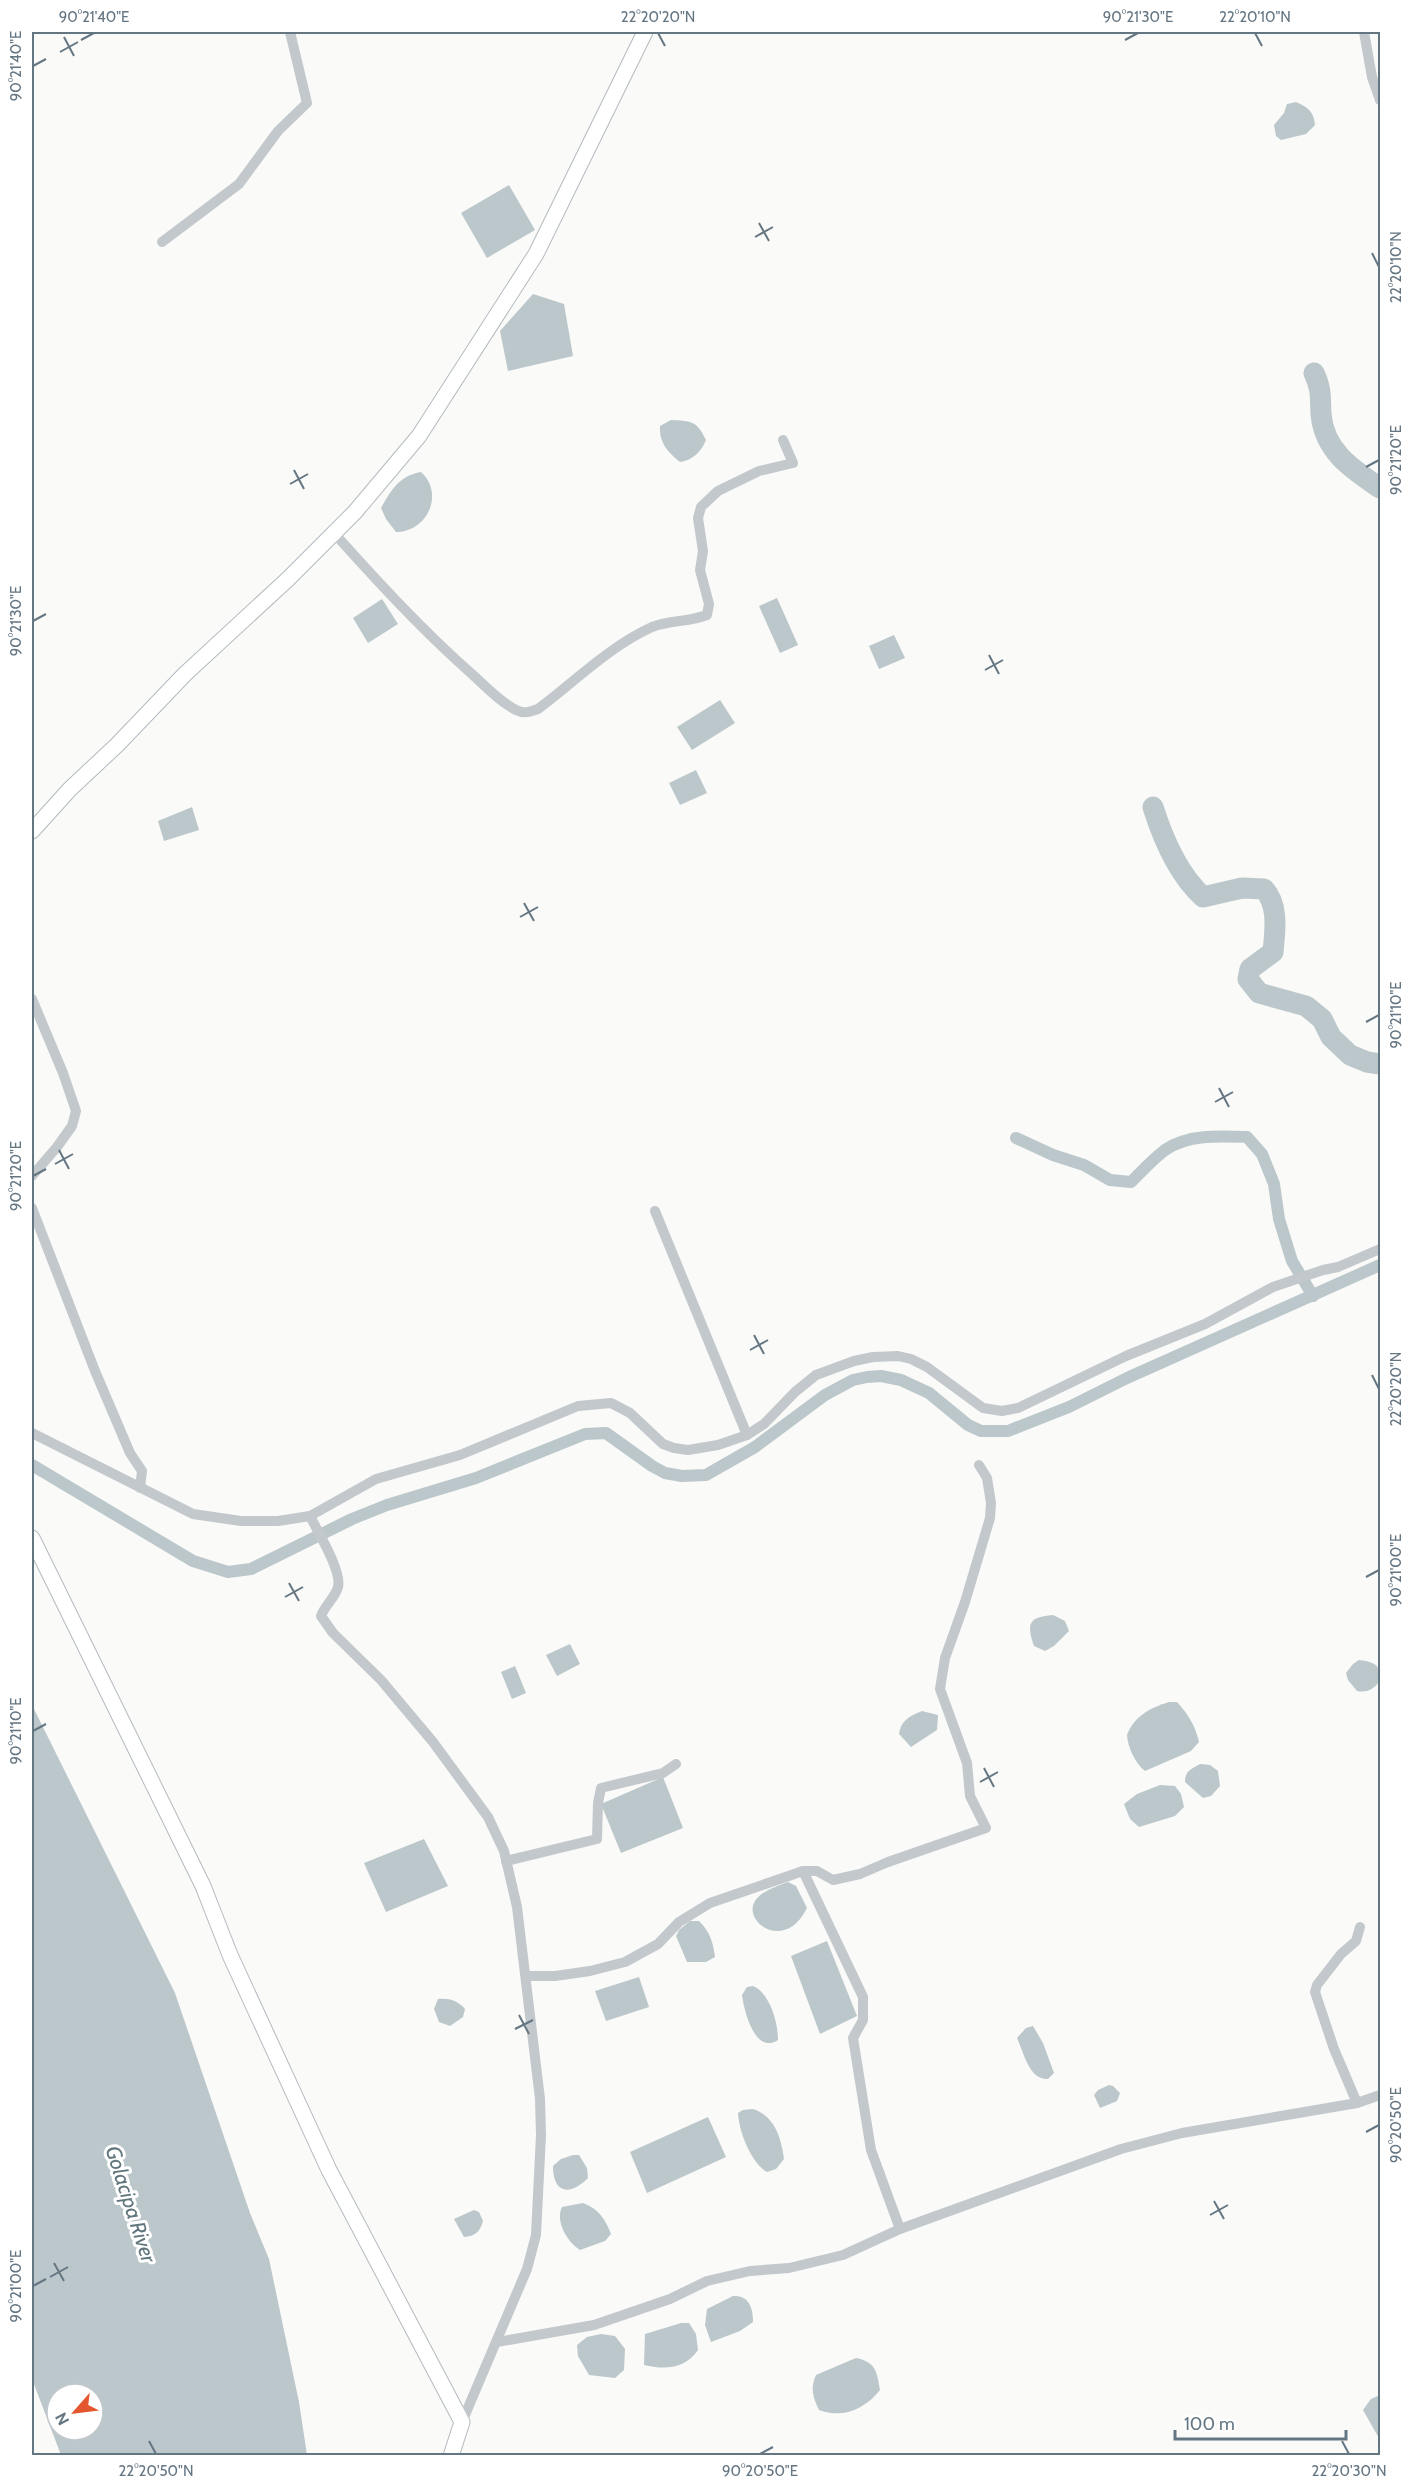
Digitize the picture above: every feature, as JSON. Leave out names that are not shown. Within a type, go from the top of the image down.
[{"type":"street","points":[[162,242],[239,184],[278,131],[307,103],[290,32]]},
{"type":"street","points":[[32,831],[70,789],[117,745],[185,674],[334,533],[391,472],[419,436],[536,254],[645,32]]},
{"type":"street","points":[[1364,32],[1372,77],[1380,100]]},
{"type":"street","points":[[334,533],[389,594],[448,653],[500,699],[525,713],[538,709],[617,648],[653,627],[679,619],[707,615],[709,604],[700,570],[703,551],[698,518],[702,507],[718,491],[759,471],[793,463],[783,440]]},
{"type":"street","points":[[32,999],[76,1111],[72,1126],[32,1176]]},
{"type":"street","points":[[32,1208],[95,1371],[130,1453],[142,1471],[140,1488]]},
{"type":"street","points":[[655,1212],[747,1436]]},
{"type":"street","points":[[32,1432],[193,1514],[259,1522],[310,1516],[375,1479],[460,1455],[578,1406],[611,1403],[630,1413],[663,1444],[674,1448],[688,1450],[718,1445],[747,1436],[764,1424],[795,1392],[816,1375],[854,1361],[873,1357],[898,1356],[911,1359],[927,1367],[983,1408],[1002,1412],[1018,1408],[1126,1356],[1205,1324],[1273,1287],[1338,1267],[1380,1249]]},
{"type":"street","points":[[527,1976],[555,1977],[625,1962],[658,1944],[679,1922],[710,1903],[802,1871],[817,1871],[832,1881],[860,1874],[986,1828],[970,1796],[967,1763],[940,1689],[945,1658],[965,1602],[990,1518],[991,1503],[987,1478],[979,1466]]},
{"type":"street","points":[[310,1516],[327,1548],[339,1584],[336,1592],[324,1607],[321,1617],[325,1624],[381,1680],[433,1742],[488,1816],[496,1830],[506,1861],[517,1907],[540,2099],[541,2135],[536,2235],[527,2269],[470,2400],[451,2456]]},
{"type":"street","points":[[32,1538],[202,1886],[230,1956],[329,2170],[385,2278],[430,2357],[462,2422]]},
{"type":"street","points":[[506,1861],[597,1839],[598,1803],[601,1788],[663,1773],[676,1764]]},
{"type":"street","points":[[802,1871],[863,1998],[863,2020],[853,2038],[871,2150],[900,2229]]},
{"type":"street","points":[[1357,2103],[1334,2049],[1314,1992],[1341,1954],[1356,1941],[1360,1927]]},
{"type":"street","points":[[497,2342],[594,2325],[670,2299],[707,2282],[750,2271],[789,2268],[843,2255],[900,2229],[1122,2149],[1182,2133],[1357,2103],[1380,2095]]},
{"type":"water","points":[[1296,102],[1310,110],[1315,125],[1306,134],[1281,140],[1276,136],[1274,125],[1284,113],[1287,104]]},
{"type":"water","points":[[509,185],[535,230],[487,258],[461,213]]},
{"type":"water","points":[[533,294],[564,304],[573,356],[508,371],[500,331]]},
{"type":"water","points":[[671,420],[693,423],[700,429],[706,440],[693,457],[680,462],[668,451],[663,442],[660,426]]},
{"type":"water","points":[[421,472],[432,491],[429,510],[416,526],[396,532],[381,508],[401,480]]},
{"type":"water","points":[[777,598],[798,645],[780,653],[759,606]]},
{"type":"water","points":[[382,599],[398,624],[368,643],[353,618]]},
{"type":"water","points":[[894,635],[905,658],[879,669],[869,646]]},
{"type":"water","points":[[720,700],[735,723],[692,750],[677,727]]},
{"type":"water","points":[[696,770],[707,793],[680,805],[669,783]]},
{"type":"water","points":[[192,807],[199,830],[164,841],[158,821]]},
{"type":"water","points":[[1053,1615],[1065,1621],[1069,1631],[1054,1646],[1045,1651],[1034,1646],[1030,1627],[1039,1617]]},
{"type":"water","points":[[570,1644],[580,1664],[557,1676],[546,1655]]},
{"type":"water","points":[[1359,1660],[1373,1663],[1379,1671],[1380,1681],[1367,1691],[1357,1691],[1348,1680],[1346,1673]]},
{"type":"water","points":[[515,1666],[526,1693],[512,1699],[501,1672]]},
{"type":"water","points":[[1177,1702],[1185,1711],[1199,1742],[1191,1751],[1145,1771],[1133,1755],[1127,1735],[1138,1718],[1155,1707]]},
{"type":"water","name":"Golacipa River","points":[[32,1705],[175,1993],[250,2213],[269,2259],[299,2402],[307,2455],[61,2455],[56,2442],[105,2442],[105,2382],[45,2382],[45,2413],[32,2379]]},
{"type":"water","points":[[922,1711],[938,1715],[937,1730],[911,1747],[899,1734],[900,1729],[907,1719]]},
{"type":"water","points":[[1200,1764],[1210,1765],[1218,1771],[1220,1786],[1211,1796],[1203,1798],[1185,1782],[1187,1773]]},
{"type":"water","points":[[663,1777],[683,1828],[621,1853],[601,1804]]},
{"type":"water","points":[[1160,1785],[1175,1786],[1181,1794],[1184,1807],[1175,1816],[1139,1827],[1130,1819],[1124,1804],[1137,1794]]},
{"type":"water","points":[[424,1839],[448,1886],[386,1912],[364,1863]]},
{"type":"water","points":[[788,1882],[796,1886],[807,1908],[798,1921],[788,1929],[777,1931],[768,1929],[755,1917],[753,1909],[755,1901],[765,1892]]},
{"type":"water","points":[[690,1921],[699,1921],[710,1938],[715,1957],[706,1962],[687,1962],[676,1936],[679,1930]]},
{"type":"water","points":[[827,1941],[857,2016],[820,2034],[791,1956]]},
{"type":"water","points":[[639,1977],[649,2007],[606,2021],[595,1991]]},
{"type":"water","points":[[753,1986],[764,1995],[772,2009],[778,2040],[770,2043],[763,2042],[752,2029],[742,1995],[747,1987]]},
{"type":"water","points":[[438,1999],[449,1999],[459,2003],[465,2009],[463,2017],[450,2026],[439,2022],[434,2009]]},
{"type":"water","points":[[1033,2026],[1043,2043],[1054,2073],[1048,2079],[1036,2075],[1032,2070],[1017,2038],[1026,2028]]},
{"type":"water","points":[[1109,2085],[1120,2093],[1117,2101],[1100,2108],[1094,2095],[1098,2090]]},
{"type":"water","points":[[753,2109],[761,2112],[772,2122],[781,2143],[784,2159],[776,2169],[767,2172],[761,2168],[751,2154],[741,2129],[738,2113]]},
{"type":"water","points":[[708,2117],[726,2157],[647,2193],[630,2152]]},
{"type":"water","points":[[579,2155],[587,2168],[588,2178],[575,2188],[564,2189],[556,2182],[553,2166],[561,2159]]},
{"type":"water","points":[[583,2203],[601,2215],[611,2234],[605,2241],[580,2250],[564,2231],[560,2213],[562,2207]]},
{"type":"water","points":[[474,2210],[479,2212],[483,2221],[482,2225],[476,2233],[464,2237],[454,2219]]},
{"type":"water","points":[[733,2296],[743,2298],[749,2303],[753,2322],[740,2331],[711,2342],[705,2325],[707,2309]]},
{"type":"water","points":[[681,2323],[689,2323],[696,2334],[698,2350],[693,2356],[674,2366],[644,2365],[645,2334]]},
{"type":"water","points":[[601,2334],[615,2336],[625,2349],[624,2370],[615,2378],[589,2375],[578,2356],[577,2345],[587,2337]]},
{"type":"water","points":[[856,2358],[872,2365],[880,2390],[868,2402],[845,2413],[828,2413],[819,2410],[813,2393],[816,2375]]},
{"type":"water","points":[[1380,2395],[1380,2440],[1363,2410],[1371,2399]]},
{"type":"waterway","points":[[1314,373],[1319,389],[1323,427],[1334,449],[1359,474],[1380,488]]},
{"type":"waterway","points":[[1153,807],[1172,855],[1186,878],[1203,897],[1242,888],[1264,889],[1269,895],[1275,919],[1273,952],[1250,969],[1248,979],[1259,993],[1306,1006],[1322,1019],[1331,1037],[1350,1055],[1367,1062],[1380,1064]]},
{"type":"waterway","points":[[1016,1138],[1053,1155],[1084,1165],[1110,1180],[1131,1182],[1165,1150],[1184,1141],[1205,1137],[1247,1137],[1262,1154],[1274,1184],[1279,1219],[1292,1261],[1313,1296]]},
{"type":"waterway","points":[[32,1465],[193,1561],[228,1572],[251,1569],[352,1519],[387,1505],[476,1478],[585,1434],[606,1433],[665,1473],[682,1476],[706,1475],[755,1447],[825,1395],[853,1380],[867,1377],[881,1376],[901,1380],[929,1393],[968,1425],[981,1431],[1008,1431],[1069,1407],[1127,1378],[1380,1265]]}]
